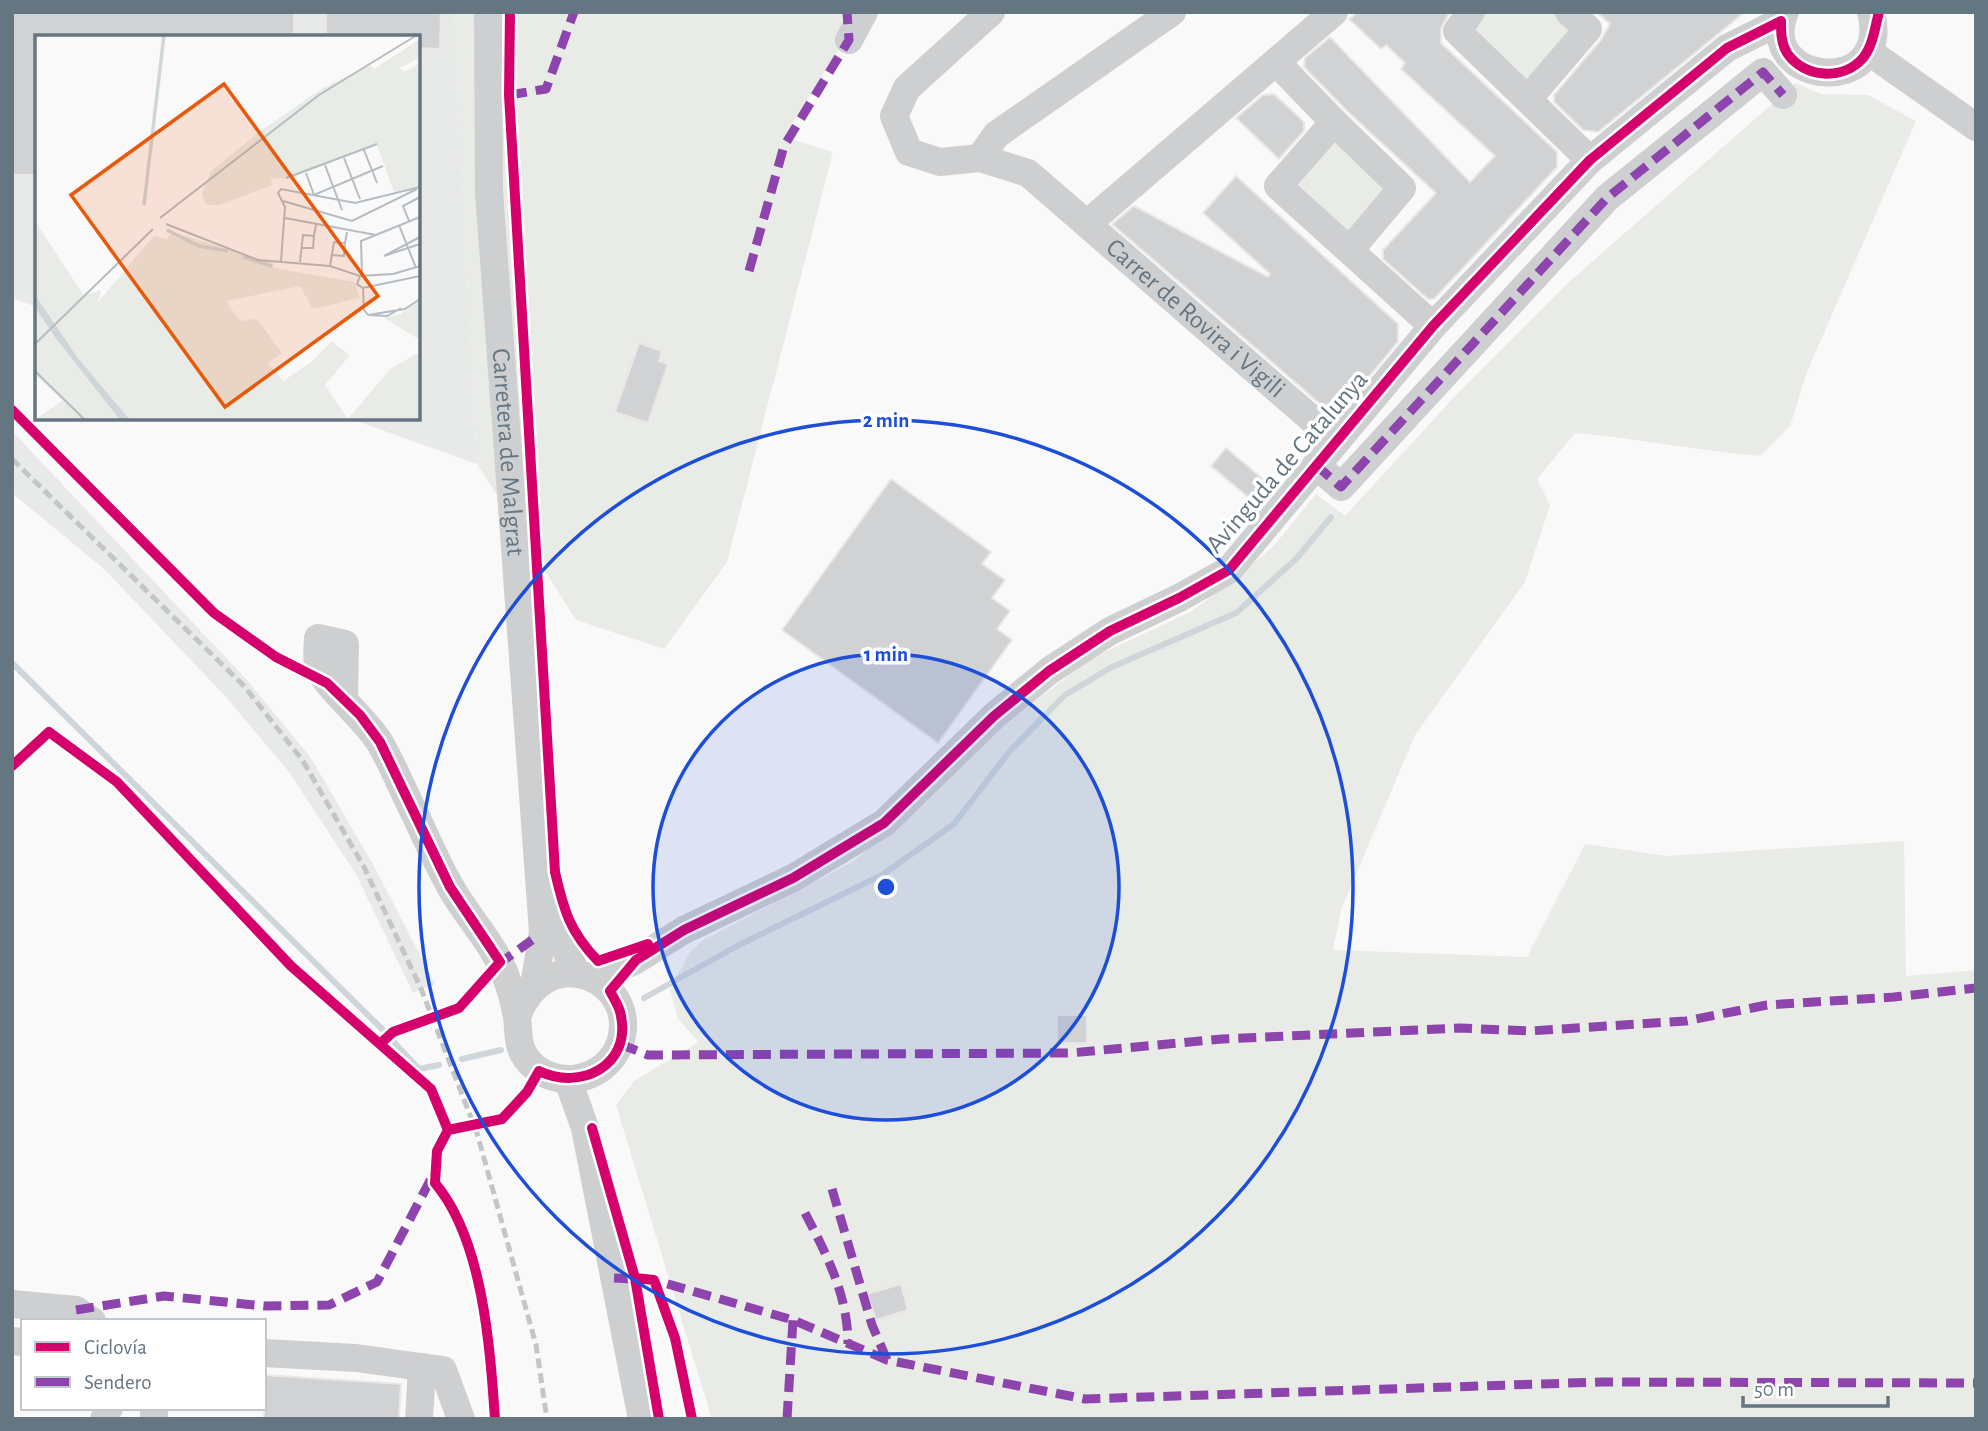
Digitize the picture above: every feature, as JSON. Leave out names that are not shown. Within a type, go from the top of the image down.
[{"type":"street","name":"Carretera de Malgrat","points":[[488,12],[488,183],[543,932],[534,986]]},
{"type":"street","points":[[849,40],[864,12]]},
{"type":"street","points":[[991,12],[907,88],[894,116],[909,152],[940,162],[979,158],[996,135],[1172,12]]},
{"type":"street","points":[[1088,223],[1334,12]]},
{"type":"street","points":[[1471,12],[1457,31],[1590,160]]},
{"type":"street","points":[[1529,98],[1588,29],[1569,12]]},
{"type":"street","points":[[1783,17],[1782,41],[1788,54],[1800,66],[1820,74],[1839,74],[1860,61],[1875,26],[1976,127]]},
{"type":"street","name":"Avinguda de Catalunya","points":[[593,981],[636,960],[684,930],[793,878],[884,823],[994,716],[1049,671],[1110,631],[1179,598],[1228,570],[1433,326],[1590,160],[1727,48],[1783,17]]},
{"type":"street","points":[[1276,62],[1402,188],[1350,250]]},
{"type":"street","name":"Avinguda de Catalunya","points":[[1316,465],[1341,487],[1607,198],[1763,72],[1783,95]]},
{"type":"street","points":[[1334,122],[1278,186],[1433,326]]},
{"type":"street","name":"Carrer de Rovira i Vigili","points":[[979,158],[1028,173],[1337,441]]},
{"type":"street","points":[[344,698],[380,742],[450,887],[500,962],[517,1017],[519,1044],[526,1058],[539,1071],[581,1077],[610,1061],[620,1044],[621,1012],[593,981],[550,976],[534,986],[523,999],[517,1017]]},
{"type":"street","name":"Carretera de Malgrat","points":[[540,891],[593,981]]},
{"type":"street","points":[[581,1077],[584,1128],[642,1419]]},
{"type":"street","points":[[12,1304],[76,1310],[89,1319]]},
{"type":"street","points":[[266,1353],[356,1358],[443,1370],[461,1419]]},
{"type":"street","points":[[419,1419],[422,1367]]},
{"type":"shaded area","points":[[12,12],[453,12],[477,464],[354,420],[420,420],[420,35],[35,35],[35,306],[12,298]]},
{"type":"shaded area","points":[[453,12],[862,12],[784,137],[833,152],[727,562],[664,649],[576,620],[477,464]]},
{"type":"shaded area","points":[[1471,12],[1569,12],[1588,29],[1529,98],[1457,31]]},
{"type":"shaded area","points":[[1796,83],[1821,94],[1868,95],[1916,121],[1807,372],[1790,426],[1760,456],[1575,433],[1537,479],[1550,505],[1525,582],[1415,735],[1341,910],[1333,950],[1527,957],[1585,844],[1667,856],[1904,841],[1906,976],[1976,970],[1976,1419],[712,1419],[616,1105],[634,1081],[699,1042],[678,1019],[670,989],[691,951],[703,940],[851,863],[925,803],[1001,728],[1044,694],[1094,657],[1192,611],[1229,583],[1273,547],[1316,494],[1345,516],[1457,394],[1569,282]]},
{"type":"shaded area","points":[[1334,122],[1403,186],[1350,250],[1282,181]]},
{"type":"shaded area","points":[[12,431],[247,680],[311,758],[374,866],[435,984],[413,993],[356,874],[289,772],[226,697],[104,569],[12,493]]},
{"type":"building","points":[[12,12],[294,12],[294,35],[35,35],[35,175],[12,175]]},
{"type":"building","points":[[326,12],[441,12],[440,49],[420,48],[420,35],[326,35]]},
{"type":"building","points":[[1358,12],[1450,12],[1441,28],[1441,43],[1557,152],[1557,167],[1434,299],[1428,299],[1383,259],[1383,250],[1436,193],[1346,110],[1304,67],[1305,58],[1330,37],[1470,182],[1495,156],[1401,69],[1405,63],[1386,45],[1381,49],[1349,19]]},
{"type":"building","points":[[1596,12],[1745,12],[1598,132],[1583,130],[1554,102],[1554,95],[1601,40],[1610,24]]},
{"type":"building","points":[[1274,94],[1304,122],[1304,131],[1279,159],[1236,118],[1263,95]]},
{"type":"building","points":[[1236,176],[1398,324],[1398,342],[1337,415],[1333,415],[1112,224],[1134,206],[1268,277],[1270,274],[1203,213]]},
{"type":"building","points":[[639,343],[662,351],[659,361],[668,364],[648,423],[615,412]]},
{"type":"building","points":[[1226,448],[1275,489],[1260,507],[1211,466]]},
{"type":"building","points":[[891,479],[991,552],[982,564],[1005,580],[992,598],[1010,611],[997,629],[1012,640],[938,743],[782,630]]},
{"type":"building","points":[[1057,1015],[1087,1015],[1087,1043],[1057,1043]]},
{"type":"building","points":[[901,1284],[908,1310],[876,1320],[867,1294]]},
{"type":"building","points":[[266,1375],[401,1384],[399,1419],[264,1419]]},
{"type":"waterway","points":[[644,998],[739,945],[882,875],[954,824],[1009,752],[1065,695],[1112,667],[1236,613],[1296,559],[1331,517]]},
{"type":"waterway","points":[[12,663],[384,1031]]},
{"type":"waterway","points":[[391,1039],[419,1069],[439,1065]]},
{"type":"waterway","points":[[462,1059],[501,1050]]},
{"type":"railway","points":[[12,459],[244,686],[303,761],[364,867],[422,991],[477,1133],[536,1345],[547,1419]]},
{"type":"marked path","points":[[509,95],[546,89],[574,12]]},
{"type":"marked path","points":[[749,271],[784,146],[849,40],[847,12]]},
{"type":"marked path","points":[[1316,465],[1341,487],[1607,198],[1763,72],[1783,95]]},
{"type":"marked path","points":[[497,965],[532,940]]},
{"type":"marked path","points":[[620,1044],[648,1055],[1070,1053],[1222,1039],[1461,1028],[1529,1031],[1686,1021],[1767,1005],[1894,997],[1976,988]]},
{"type":"marked path","points":[[76,1310],[164,1296],[265,1306],[329,1305],[377,1282],[434,1173]]},
{"type":"marked path","points":[[832,1189],[872,1325],[887,1360]]},
{"type":"marked path","points":[[805,1213],[835,1276],[844,1309],[848,1344]]},
{"type":"marked path","points":[[614,1278],[654,1280],[793,1320],[887,1360],[1085,1399],[1601,1382],[1976,1383]]},
{"type":"marked path","points":[[787,1419],[793,1320]]},
{"type":"cycle path","points":[[510,12],[509,95],[555,872],[569,920],[598,961],[648,944]]},
{"type":"cycle path","points":[[448,1130],[502,1119],[527,1092],[539,1071],[571,1078],[586,1076],[599,1070],[610,1061],[622,1034],[620,1013],[610,991],[636,960],[684,930],[793,878],[884,823],[994,716],[1049,671],[1110,631],[1179,598],[1229,570],[1433,326],[1590,160],[1727,48],[1781,21],[1784,45],[1794,61],[1813,72],[1835,73],[1855,65],[1863,58],[1871,42],[1879,12]]},
{"type":"cycle path","points":[[12,410],[214,613],[276,657],[327,683],[360,715],[380,742],[450,887],[500,962],[459,1008],[393,1032],[381,1043]]},
{"type":"cycle path","points":[[12,766],[49,732],[117,782],[291,966],[431,1089],[448,1130]]},
{"type":"cycle path","points":[[592,1128],[635,1278],[659,1419]]},
{"type":"cycle path","points":[[448,1130],[437,1151],[435,1183],[451,1207],[474,1264],[486,1328],[495,1419]]},
{"type":"cycle path","points":[[635,1278],[654,1280],[675,1338],[692,1419]]}]
